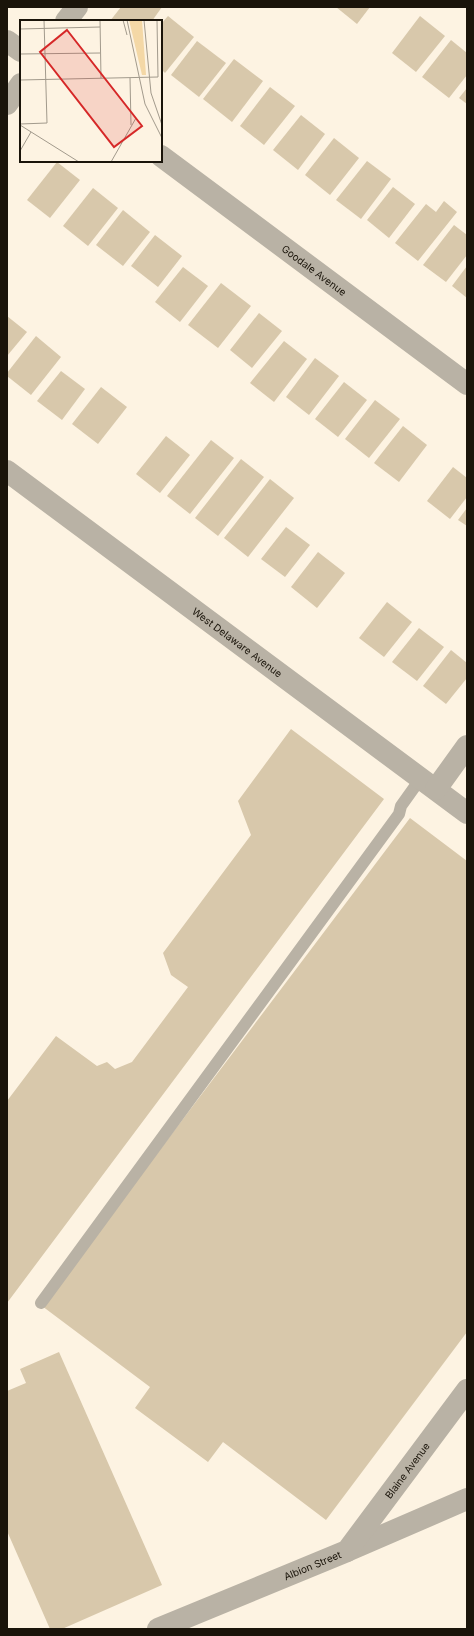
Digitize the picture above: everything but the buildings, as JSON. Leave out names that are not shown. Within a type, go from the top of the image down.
[{"type":"street","points":[[67,20],[77,7]]},
{"type":"street","points":[[7,41],[20,50]]},
{"type":"street","points":[[7,104],[20,85]]},
{"type":"street","name":"Goodale Avenue","points":[[162,157],[467,384]]},
{"type":"street","name":"West Delaware Avenue","points":[[7,471],[467,813]]},
{"type":"street","points":[[428,784],[467,746]]},
{"type":"street","name":"Blaine Avenue","points":[[348,1551],[467,1390]]},
{"type":"street","name":"Albion Street","points":[[158,1629],[348,1551],[467,1499]]},
{"type":"lane","points":[[41,1303],[394,821],[399,814],[401,806],[428,784]]}]
